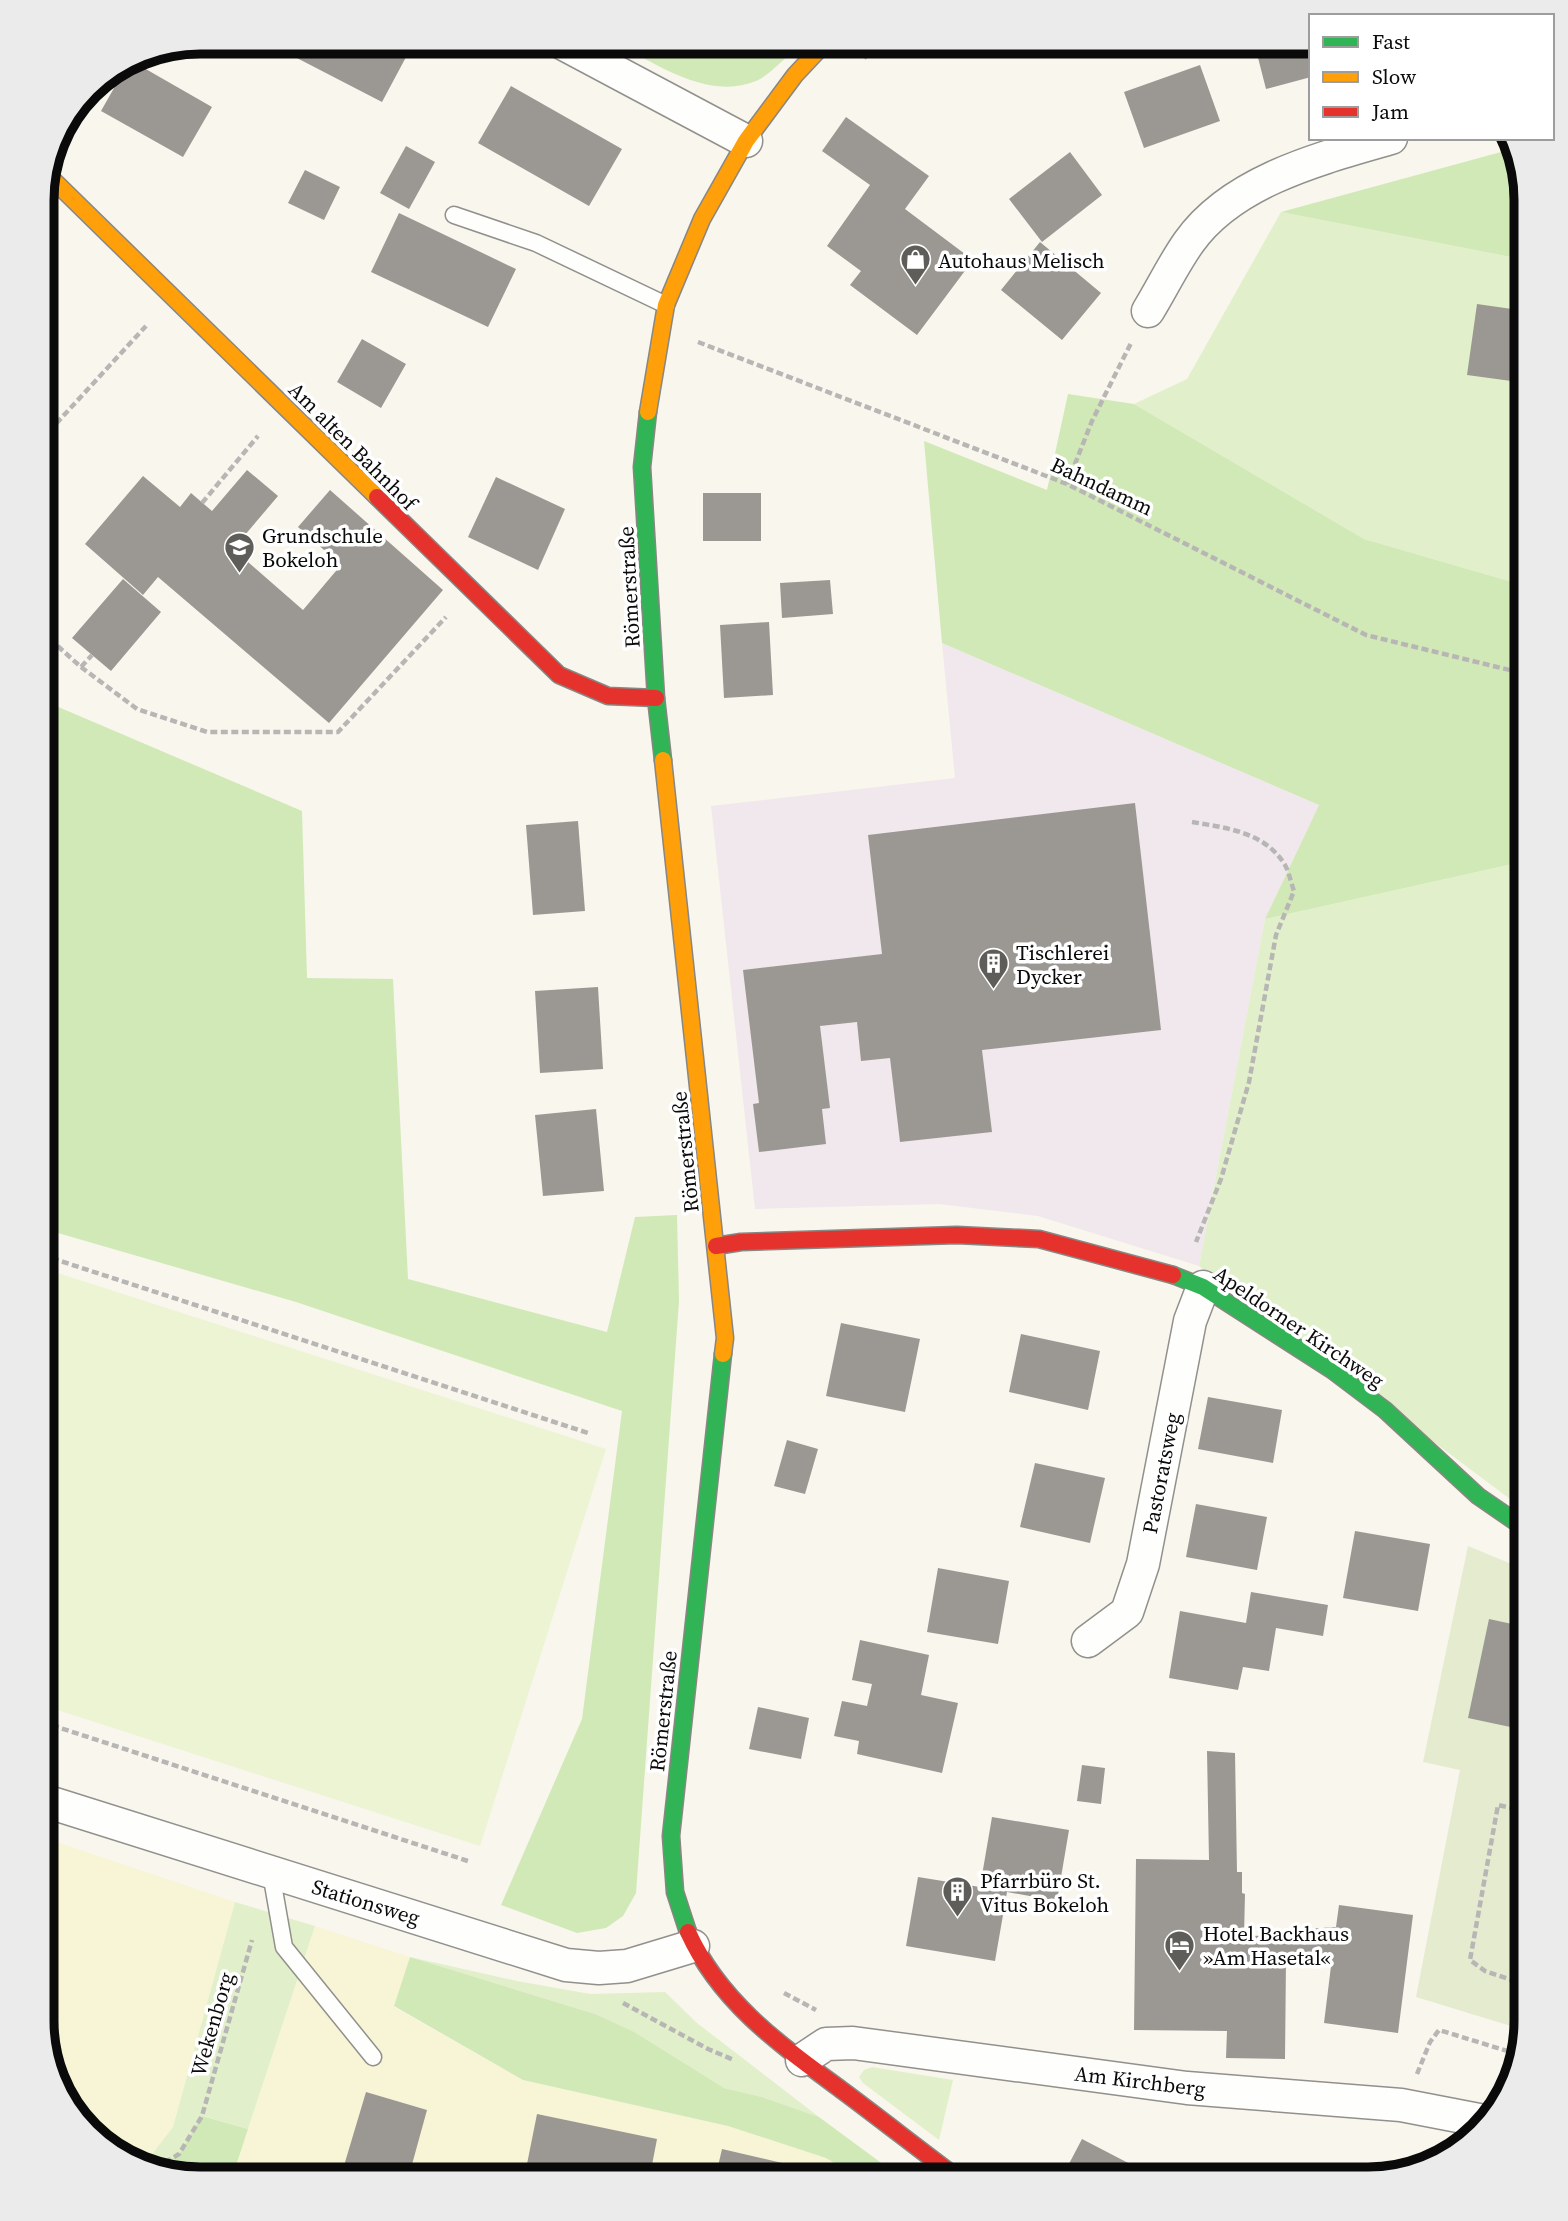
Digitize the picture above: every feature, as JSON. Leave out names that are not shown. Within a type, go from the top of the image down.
[{"type":"street","points":[[583,54],[746,141]]},
{"type":"street","name":"Römerstraße","points":[[814,55],[795,75],[746,141],[702,219],[666,305],[648,407],[642,467],[656,698],[725,1338],[671,1836],[671,1878],[679,1910],[693,1946],[718,1984],[738,2006],[802,2060],[943,2167]]},
{"type":"street","points":[[1148,311],[1190,241],[1217,212],[1260,184],[1314,160],[1384,140]]},
{"type":"street","name":"Am alten Bahnhof","points":[[55,182],[559,675],[608,696],[656,698]]},
{"type":"street","name":"Apeldorner Kirchweg","points":[[716,1246],[741,1242],[957,1235],[1039,1240],[1193,1282],[1332,1370],[1385,1410],[1478,1496],[1514,1521]]},
{"type":"street","name":"Pastoratsweg","points":[[1088,1642],[1127,1612],[1143,1564],[1190,1321],[1193,1282]]},
{"type":"street","name":"Stationsweg","points":[[54,1804],[566,1965],[599,1968],[627,1966],[693,1946]]},
{"type":"street","name":"Am Kirchberg","points":[[802,2060],[826,2045],[853,2043],[1187,2088],[1483,2111]]},
{"type":"lane","points":[[454,215],[536,243],[666,305]]},
{"type":"lane","points":[[271,1873],[284,1947],[373,2057]]},
{"type":"path","points":[[55,425],[172,297]]},
{"type":"path","points":[[1067,484],[1092,421],[1148,311]]},
{"type":"path","name":"Bahndamm","points":[[661,327],[1067,484],[1366,635],[1514,671]]},
{"type":"path","points":[[202,503],[283,405]]},
{"type":"path","points":[[55,643],[137,709],[207,732],[338,732],[471,591]]},
{"type":"path","points":[[81,667],[92,655]]},
{"type":"path","points":[[1192,822],[1229,828],[1264,841],[1285,866],[1294,891],[1276,935],[1249,1082],[1193,1282]]},
{"type":"path","points":[[54,1259],[591,1434]]},
{"type":"path","points":[[54,1726],[471,1862]]},
{"type":"path","points":[[1514,1808],[1498,1805],[1470,1960],[1485,1971],[1514,1980]]},
{"type":"path","name":"Wekenborg","points":[[165,2163],[178,2154],[202,2116],[252,1939]]},
{"type":"path","points":[[1499,2085],[1509,2057]]},
{"type":"shaded area","points":[[942,643],[1319,805],[1265,919],[1199,1266],[1038,1216],[939,1204],[755,1209],[711,806],[955,778]]},
{"type":"shaded area","points":[[54,1841],[235,1902],[173,2127],[153,2153],[144,2156],[111,2137],[97,2124],[74,2094],[59,2059],[54,2021]]},
{"type":"shaded area","points":[[315,1926],[410,1957],[394,2007],[523,2080],[728,2126],[826,2158],[840,2167],[236,2166]]},
{"type":"green space","points":[[636,54],[789,55],[762,78],[738,86],[701,83],[664,69]]},
{"type":"green space","points":[[1505,151],[1513,181],[1514,258],[1281,212]]},
{"type":"green space","points":[[1281,212],[1514,258],[1514,583],[1364,539],[1134,404],[1187,379]]},
{"type":"green space","points":[[1068,394],[1134,404],[1364,539],[1514,583],[1514,864],[1265,919],[1319,805],[942,643],[924,441],[1047,490]]},
{"type":"green space","points":[[55,705],[302,811],[307,978],[393,979],[408,1279],[607,1332],[635,1217],[677,1215],[679,1301],[636,1893],[623,1916],[606,1928],[577,1933],[501,1905],[582,1719],[622,1411],[296,1302],[54,1233]]},
{"type":"green space","points":[[1514,864],[1514,1502],[1199,1266],[1265,919]]},
{"type":"green space","points":[[54,1272],[606,1449],[480,1846],[54,1709]]},
{"type":"green space","points":[[1468,1546],[1514,1565],[1514,2027],[1416,1997],[1460,1770],[1423,1762]]},
{"type":"green space","points":[[235,1902],[315,1926],[248,2129],[203,2116],[179,2154],[165,2163],[147,2157],[173,2127]]},
{"type":"green space","points":[[410,1957],[590,1994],[665,1992],[697,2023],[819,2117],[762,2097],[724,2088],[595,2014]]},
{"type":"green space","points":[[410,1957],[595,2014],[634,2032],[724,2088],[762,2097],[819,2117],[886,2167],[840,2167],[826,2158],[728,2126],[523,2080],[394,2006]]},
{"type":"green space","points":[[872,2067],[953,2080],[939,2140],[863,2083],[859,2077],[864,2070]]},
{"type":"green space","points":[[202,2116],[248,2129],[236,2166],[181,2166],[165,2163],[179,2154]]},
{"type":"building","points":[[294,54],[408,54],[382,102],[293,56]]},
{"type":"building","points":[[1257,55],[1309,55],[1309,78],[1266,89]]},
{"type":"building","points":[[1200,65],[1220,121],[1144,148],[1124,92]]},
{"type":"building","points":[[141,66],[212,107],[183,157],[101,111],[119,79]]},
{"type":"building","points":[[511,86],[622,149],[589,206],[478,143]]},
{"type":"building","points":[[846,117],[929,176],[905,209],[973,260],[917,335],[850,285],[861,271],[827,246],[870,185],[822,151]]},
{"type":"building","points":[[406,146],[435,162],[409,209],[380,193]]},
{"type":"building","points":[[1070,152],[1102,195],[1042,242],[1009,199]]},
{"type":"building","points":[[305,170],[340,187],[324,220],[288,203]]},
{"type":"building","points":[[399,213],[516,269],[488,327],[371,272]]},
{"type":"building","points":[[1040,242],[1101,293],[1062,340],[1001,290]]},
{"type":"building","points":[[1477,304],[1514,309],[1514,381],[1467,375]]},
{"type":"building","points":[[362,339],[406,364],[381,408],[337,382]]},
{"type":"building","points":[[247,470],[278,496],[233,549],[303,610],[341,565],[298,527],[330,490],[443,590],[329,723],[158,577],[143,595],[85,544],[143,476],[180,507],[191,493],[212,511]]},
{"type":"building","points":[[496,477],[565,509],[538,570],[468,537]]},
{"type":"building","points":[[703,493],[761,493],[761,541],[703,541]]},
{"type":"building","points":[[123,579],[161,612],[111,671],[72,638]]},
{"type":"building","points":[[830,580],[833,614],[782,618],[780,583]]},
{"type":"building","points":[[769,622],[773,695],[724,698],[720,625]]},
{"type":"building","name":"Tischlerei Dycker","points":[[1135,803],[1161,1030],[982,1050],[992,1132],[900,1142],[890,1058],[861,1061],[857,1022],[820,1026],[830,1108],[822,1109],[826,1144],[759,1152],[753,1104],[759,1103],[743,970],[882,954],[868,835]]},
{"type":"building","points":[[578,821],[585,911],[533,915],[526,825]]},
{"type":"building","points":[[598,987],[603,1069],[540,1073],[535,991]]},
{"type":"building","points":[[596,1109],[604,1191],[543,1196],[535,1115]]},
{"type":"building","points":[[841,1323],[920,1339],[905,1412],[826,1396]]},
{"type":"building","points":[[1021,1334],[1100,1351],[1088,1410],[1009,1392]]},
{"type":"building","points":[[1208,1397],[1282,1410],[1273,1463],[1198,1449]]},
{"type":"building","points":[[787,1440],[818,1449],[805,1494],[774,1486]]},
{"type":"building","points":[[1035,1463],[1105,1478],[1090,1543],[1020,1527]]},
{"type":"building","points":[[1196,1504],[1267,1517],[1257,1570],[1186,1557]]},
{"type":"building","points":[[1355,1531],[1430,1544],[1418,1611],[1343,1598]]},
{"type":"building","points":[[938,1568],[1009,1581],[998,1644],[927,1632]]},
{"type":"building","points":[[1251,1592],[1328,1605],[1323,1636],[1276,1628],[1269,1671],[1243,1667],[1238,1690],[1169,1678],[1180,1611],[1246,1623]]},
{"type":"building","points":[[1489,1619],[1514,1624],[1514,1728],[1468,1718]]},
{"type":"building","points":[[860,1640],[929,1655],[921,1695],[958,1703],[942,1773],[857,1754],[859,1741],[834,1736],[842,1701],[867,1706],[872,1684],[852,1680]]},
{"type":"building","points":[[758,1707],[809,1718],[801,1759],[749,1749]]},
{"type":"building","points":[[1207,1751],[1235,1753],[1237,1872],[1242,1872],[1242,1893],[1245,1894],[1244,1936],[1306,1935],[1306,1929],[1336,1927],[1339,1905],[1413,1915],[1398,2033],[1324,2023],[1332,1958],[1286,1959],[1285,2059],[1226,2058],[1227,2031],[1134,2030],[1136,1859],[1209,1860]]},
{"type":"building","points":[[1082,1765],[1105,1768],[1101,1804],[1077,1801]]},
{"type":"building","points":[[992,1817],[1069,1830],[1057,1901],[1007,1892],[995,1961],[906,1946],[918,1877],[980,1887]]},
{"type":"building","points":[[366,2092],[427,2110],[412,2166],[344,2166]]},
{"type":"building","points":[[537,2114],[657,2139],[652,2165],[658,2166],[527,2166]]},
{"type":"building","points":[[1082,2139],[1136,2167],[1067,2167]]},
{"type":"building","points":[[722,2149],[797,2167],[718,2166]]},
{"type":"traffic: fast","points":[[648,412],[642,467],[656,698],[663,760]]},
{"type":"traffic: fast","points":[[1173,1275],[1203,1287],[1332,1370],[1385,1410],[1478,1496],[1514,1521]]},
{"type":"traffic: fast","points":[[688,1932],[675,1892],[671,1836],[723,1354]]},
{"type":"traffic: slow","points":[[648,412],[666,305],[702,219],[746,141],[795,75],[814,55]]},
{"type":"traffic: slow","points":[[55,182],[377,497]]},
{"type":"traffic: slow","points":[[663,760],[725,1338],[723,1354]]},
{"type":"traffic: jam","points":[[377,497],[559,675],[608,696],[656,698]]},
{"type":"traffic: jam","points":[[716,1246],[741,1242],[957,1235],[1039,1239],[1173,1275]]},
{"type":"traffic: jam","points":[[688,1932],[717,1980],[755,2021],[776,2040],[943,2167]]},
{"type":"place","name":"Autohaus Melisch","points":[[915,287]]},
{"type":"place","name":"Grundschule Bokeloh","points":[[239,574]]},
{"type":"place","name":"Tischlerei Dycker","points":[[993,991]]},
{"type":"place","name":"Pfarrbüro St. Vitus Bokeloh","points":[[957,1919]]},
{"type":"place","name":"Hotel Backhaus »Am Hasetal«","points":[[1180,1972]]}]
